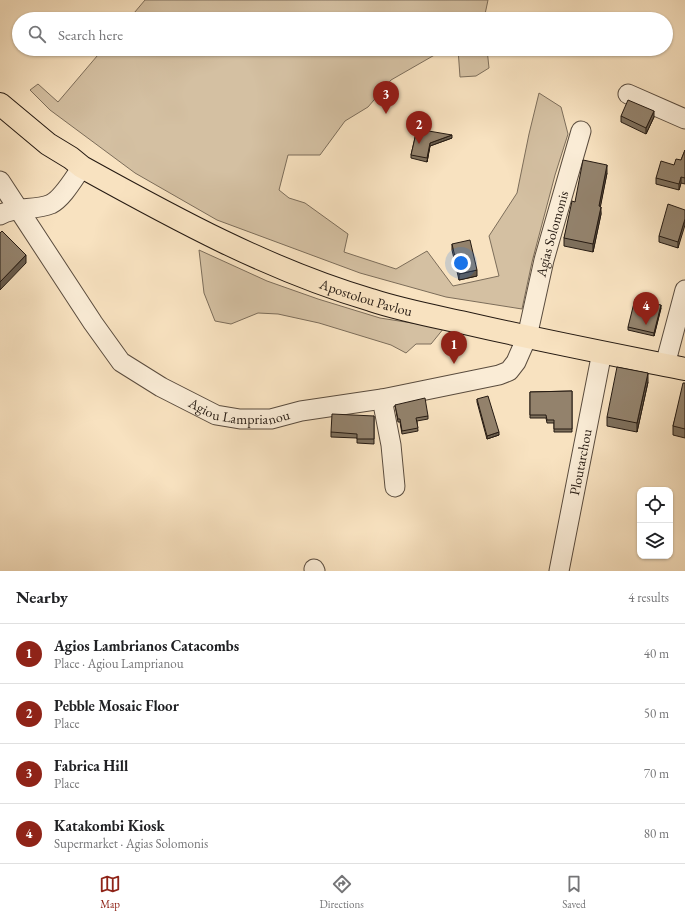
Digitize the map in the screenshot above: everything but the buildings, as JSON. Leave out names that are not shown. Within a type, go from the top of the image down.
[{"type":"main road","points":[[0,90],[33,119],[63,141],[77,162]]},
{"type":"main road","name":"Apostolou Pavlou","points":[[0,104],[48,144],[77,162],[199,230],[258,258],[304,277],[371,300],[527,337],[675,367]]},
{"type":"street","points":[[628,94],[685,119]]},
{"type":"street","name":"Agias Solomonis","points":[[527,337],[544,260],[581,131]]},
{"type":"street","points":[[0,216],[19,209],[51,204],[60,198],[77,162]]},
{"type":"street","name":"Agiou Lamprianou","points":[[0,181],[93,323],[121,362],[161,387],[216,415],[240,419],[271,419],[301,411],[382,398],[499,376],[510,371],[513,367],[527,337]]},
{"type":"street","points":[[675,367],[685,290]]},
{"type":"street","name":"Ploutarchou","points":[[559,571],[602,352]]},
{"type":"street","points":[[382,398],[391,445],[395,487]]},
{"type":"shaded area","points":[[145,0],[488,0],[485,12],[135,12]]},
{"type":"shaded area","points":[[97,56],[433,56],[391,80],[368,107],[345,121],[320,155],[288,155],[279,190],[289,198],[305,203],[348,234],[344,252],[396,269],[427,251],[453,286],[499,276],[489,236],[517,193],[539,93],[561,107],[568,134],[555,175],[532,262],[522,309],[446,297],[360,273],[217,220],[135,173],[50,110],[30,90],[38,84],[58,102]]},
{"type":"shaded area","points":[[458,56],[488,56],[489,68],[476,76],[460,77]]},
{"type":"shaded area","points":[[199,250],[267,281],[318,299],[380,318],[444,328],[431,344],[416,344],[406,353],[391,345],[319,323],[278,314],[258,313],[231,324],[215,321],[204,293]]},
{"type":"place","name":"Fabrica Hill","points":[[386,114]]},
{"type":"place","name":"Pebble Mosaic Floor","points":[[419,144]]},
{"type":"place","name":"Katakombi Kiosk","points":[[646,325]]},
{"type":"place","name":"Agios Lambrianos Catacombs","points":[[454,364]]}]
